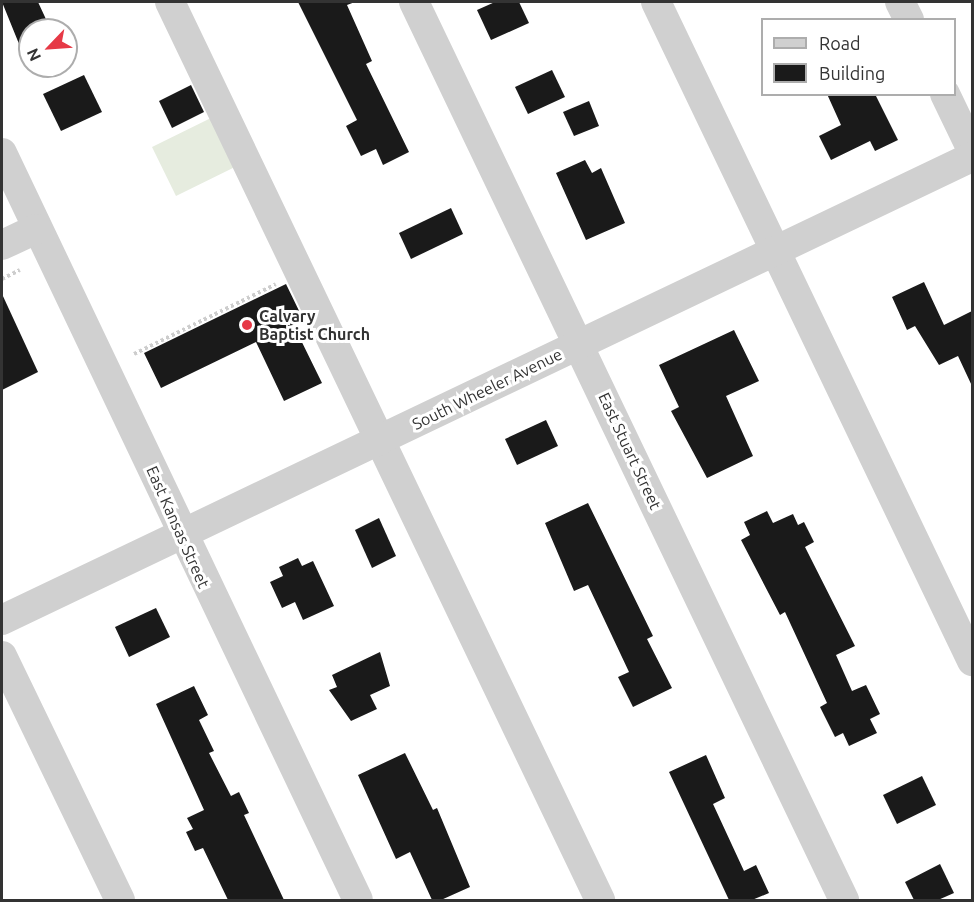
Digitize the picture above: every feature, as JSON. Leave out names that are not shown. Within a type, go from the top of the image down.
[{"type":"street","points":[[170,2],[600,900]]},
{"type":"street","name":"East Stuart Street","points":[[414,2],[844,900]]},
{"type":"street","points":[[656,2],[972,661]]},
{"type":"street","points":[[900,2],[908,18]]},
{"type":"street","points":[[946,96],[972,150]]},
{"type":"street","name":"East Kansas Street","points":[[2,153],[9,188],[37,229],[358,900]]},
{"type":"street","name":"South Wheeler Avenue","points":[[2,620],[972,157]]},
{"type":"street","points":[[2,245],[37,229]]},
{"type":"street","points":[[2,656],[120,900]]},
{"type":"path","points":[[2,279],[20,270]]},
{"type":"path","points":[[134,354],[283,281]]},
{"type":"shaded area","points":[[215,116],[239,165],[176,196],[152,147]]},
{"type":"building","points":[[2,2],[38,2],[45,18],[18,18],[18,41]]},
{"type":"building","points":[[298,2],[355,2],[347,5],[372,61],[366,64],[409,152],[383,165],[376,149],[361,156],[346,126],[357,120]]},
{"type":"building","points":[[495,2],[519,2],[529,23],[491,40],[477,10]]},
{"type":"building","points":[[552,70],[565,97],[528,114],[515,87]]},
{"type":"building","points":[[84,75],[102,112],[61,131],[43,94]]},
{"type":"building","points":[[191,85],[204,112],[172,128],[159,101]]},
{"type":"building","points":[[828,96],[876,96],[898,140],[875,151],[870,141],[831,160],[819,136],[841,125]]},
{"type":"building","points":[[589,101],[599,126],[574,136],[563,112]]},
{"type":"building","points":[[585,160],[592,173],[601,168],[625,223],[586,240],[556,173]]},
{"type":"building","points":[[451,208],[463,234],[411,259],[399,233]]},
{"type":"building","points":[[924,282],[944,325],[972,311],[972,386],[958,356],[939,365],[915,326],[907,330],[892,297]]},
{"type":"building","points":[[286,284],[303,319],[293,324],[322,383],[284,401],[256,342],[161,388],[144,353]]},
{"type":"building","points":[[2,294],[38,372],[2,390]]},
{"type":"building","points":[[734,330],[759,381],[726,396],[753,456],[707,478],[671,411],[679,407],[659,365]]},
{"type":"building","points":[[546,420],[558,446],[517,465],[505,439]]},
{"type":"building","points":[[588,503],[653,636],[647,639],[672,688],[633,707],[618,677],[629,672],[588,585],[574,591],[545,523]]},
{"type":"building","points":[[767,511],[773,523],[793,514],[798,525],[804,522],[814,542],[805,547],[855,646],[836,655],[852,691],[866,685],[880,714],[870,719],[877,733],[849,746],[843,733],[835,737],[820,707],[827,703],[785,612],[780,615],[741,540],[750,535],[744,522]]},
{"type":"building","points":[[379,518],[396,556],[372,568],[355,530]]},
{"type":"building","points":[[298,558],[302,566],[313,561],[334,606],[303,620],[295,602],[282,608],[270,582],[283,576],[279,567]]},
{"type":"building","points":[[156,608],[170,637],[129,657],[115,627]]},
{"type":"building","points":[[380,652],[390,686],[370,695],[377,709],[351,721],[329,690],[337,687],[332,675]]},
{"type":"building","points":[[194,686],[208,715],[199,720],[214,751],[209,753],[231,796],[239,792],[249,813],[244,815],[284,900],[228,900],[203,848],[195,851],[186,832],[193,829],[187,818],[204,810],[156,704]]},
{"type":"building","points":[[405,753],[433,810],[437,808],[470,887],[441,900],[432,900],[410,852],[396,859],[358,775]]},
{"type":"building","points":[[706,755],[725,798],[713,804],[744,871],[756,865],[769,893],[752,900],[729,900],[669,772]]},
{"type":"building","points":[[922,776],[936,805],[897,824],[883,795]]},
{"type":"building","points":[[940,864],[954,893],[938,900],[914,900],[905,882]]},
{"type":"place","name":"Calvary Baptist Church","points":[[247,325]]}]
